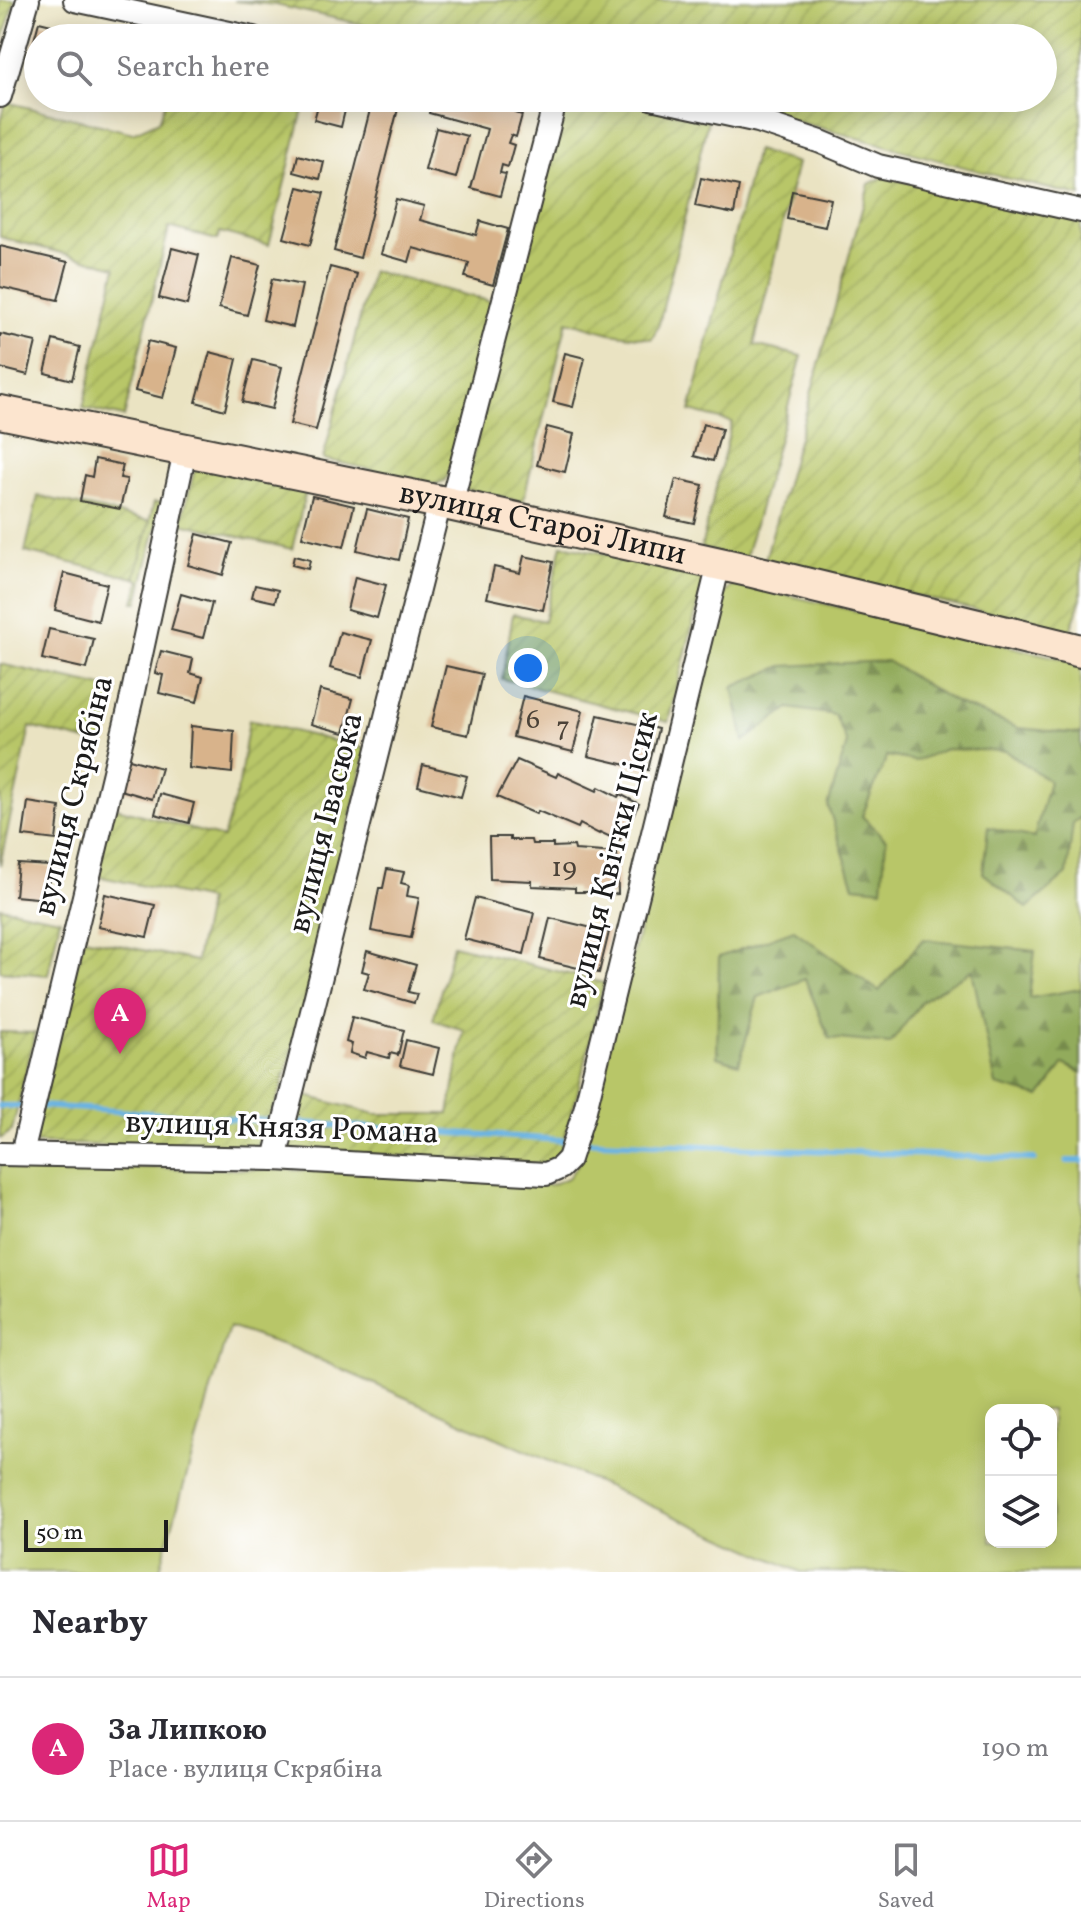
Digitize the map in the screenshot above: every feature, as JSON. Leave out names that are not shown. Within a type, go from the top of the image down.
[{"type":"street","points":[[0,96],[28,0]]},
{"type":"street","points":[[75,0],[187,24]]},
{"type":"street","name":"вулиця Івасюка","points":[[275,1159],[445,503],[552,112]]},
{"type":"street","points":[[716,112],[758,121],[821,142],[878,166],[1081,211]]},
{"type":"street","name":"вулиця Старої Липи","points":[[0,412],[445,503],[719,564],[1081,651]]},
{"type":"street","name":"вулиця Скрябіна","points":[[11,1154],[28,1124],[35,1097],[131,701],[185,451]]},
{"type":"street","name":"вулиця Квітки Цісик","points":[[560,1168],[569,1159],[585,1110],[719,564]]},
{"type":"street","name":"вулиця Князя Романа","points":[[11,1154],[275,1159],[462,1167],[522,1174],[546,1174],[560,1168]]},
{"type":"green space","points":[[0,0],[15,0],[0,49]]},
{"type":"green space","points":[[1081,0],[1081,196],[756,112],[1057,112],[1057,24],[360,24],[276,5],[234,1]]},
{"type":"green space","points":[[6,102],[24,106],[24,112],[47,112],[133,133],[159,121],[162,112],[302,112],[269,245],[220,232],[217,240],[169,227],[124,417],[83,408],[116,267],[0,237],[0,124]]},
{"type":"green space","points":[[558,112],[672,112],[708,120],[659,324],[652,339],[610,333],[567,321],[523,502],[465,489]]},
{"type":"green space","points":[[756,150],[797,163],[754,345],[802,356],[745,560],[701,548],[732,422],[690,411]]},
{"type":"green space","points":[[883,177],[1081,219],[1081,598],[1070,632],[765,560],[869,184]]},
{"type":"green space","points":[[372,271],[493,302],[449,474],[444,481],[436,484],[323,459]]},
{"type":"green space","points":[[196,465],[306,492],[292,549],[181,523]]},
{"type":"green space","points":[[38,496],[150,521],[135,578],[25,552]]},
{"type":"green space","points":[[154,502],[162,503],[138,602],[134,602],[140,580],[135,578]]},
{"type":"green space","points":[[562,545],[700,573],[705,577],[668,722],[502,679],[513,614],[544,621]]},
{"type":"green space","points":[[739,584],[1081,663],[1081,1572],[801,1572],[295,1349],[229,1327],[159,1572],[0,1572],[0,1165],[450,1173],[550,1185],[568,1178],[581,1160],[642,918],[649,905],[647,891],[663,826],[671,812],[670,796],[722,596],[732,586]]},
{"type":"green space","points":[[887,661],[958,704],[1018,728],[1081,734],[1081,817],[1073,823],[1067,874],[1027,908],[983,873],[988,827],[1034,838],[1049,781],[1006,751],[946,749],[915,761],[887,756],[862,816],[886,840],[882,889],[854,886],[828,806],[847,743],[835,715],[789,708],[744,741],[733,687],[782,666]]},
{"type":"green space","points":[[0,664],[117,690],[103,745],[30,727],[0,865]]},
{"type":"green space","points":[[249,720],[366,749],[293,1047],[277,1099],[256,1150],[36,1143],[33,1137],[84,938],[196,961],[208,900],[97,876],[110,806],[223,838],[239,784]]},
{"type":"green space","points":[[0,907],[60,919],[48,975],[0,971]]},
{"type":"green space","points":[[794,930],[879,991],[923,939],[1035,951],[1029,998],[1081,989],[1081,1073],[1064,1064],[1040,1097],[996,1085],[972,970],[923,1000],[890,1044],[829,1038],[805,979],[758,997],[739,1064],[717,1057],[719,957]]},
{"type":"green space","points":[[453,945],[604,983],[559,1155],[544,1164],[286,1150],[299,1094],[375,1114],[449,1114],[464,1030],[433,1020]]},
{"type":"green space","points":[[0,1032],[35,1033],[12,1131],[0,1139]]},
{"type":"building","points":[[316,112],[345,112],[341,127],[314,120]]},
{"type":"building","points":[[369,112],[397,112],[360,258],[334,251]]},
{"type":"building","points":[[516,112],[522,115],[516,137],[511,135],[508,143],[514,145],[508,167],[502,165],[500,173],[506,174],[500,196],[471,188],[487,129],[429,113]]},
{"type":"building","points":[[436,128],[467,136],[456,178],[425,170]]},
{"type":"building","points":[[298,155],[324,162],[320,179],[294,172]]},
{"type":"building","points":[[701,178],[739,186],[734,214],[695,206]]},
{"type":"building","points":[[298,187],[324,193],[310,245],[284,238]]},
{"type":"building","points":[[792,191],[831,199],[825,227],[787,219]]},
{"type":"building","points":[[396,199],[424,206],[420,220],[476,235],[480,221],[508,229],[493,285],[465,277],[469,263],[413,248],[409,262],[381,254]]},
{"type":"building","points":[[0,246],[68,262],[58,300],[0,287]]},
{"type":"building","points":[[172,248],[199,255],[187,305],[159,298]]},
{"type":"building","points":[[232,258],[260,265],[247,315],[219,308]]},
{"type":"building","points":[[330,267],[357,274],[316,430],[290,424]]},
{"type":"building","points":[[272,279],[302,285],[293,327],[263,320]]},
{"type":"building","points":[[0,334],[36,342],[28,375],[0,368]]},
{"type":"building","points":[[53,340],[80,347],[72,380],[45,373]]},
{"type":"building","points":[[148,341],[176,348],[163,398],[135,391]]},
{"type":"building","points":[[210,352],[237,359],[225,410],[196,402]]},
{"type":"building","points":[[565,353],[585,358],[573,407],[553,402]]},
{"type":"building","points":[[253,360],[282,367],[272,409],[242,402]]},
{"type":"building","points":[[703,424],[722,429],[713,461],[694,456]]},
{"type":"building","points":[[547,427],[574,434],[565,472],[537,465]]},
{"type":"building","points":[[95,459],[123,465],[120,478],[127,479],[120,509],[80,501],[85,475],[92,477]]},
{"type":"building","points":[[676,479],[703,485],[694,523],[666,517]]},
{"type":"building","points":[[312,496],[354,506],[344,547],[302,537]]},
{"type":"building","points":[[367,509],[408,519],[399,560],[357,550]]},
{"type":"building","points":[[197,534],[232,543],[223,575],[188,565]]},
{"type":"building","points":[[294,556],[310,560],[308,569],[292,565]]},
{"type":"building","points":[[524,556],[553,562],[543,610],[487,598],[494,567],[520,573]]},
{"type":"building","points":[[64,573],[107,584],[98,621],[55,610]]},
{"type":"building","points":[[355,577],[386,585],[377,618],[347,610]]},
{"type":"building","points":[[255,585],[278,590],[275,602],[252,597]]},
{"type":"building","points":[[181,594],[212,603],[203,638],[171,630]]},
{"type":"building","points":[[49,629],[94,639],[87,669],[42,659]]},
{"type":"building","points":[[340,632],[372,640],[362,677],[330,668]]},
{"type":"building","points":[[161,651],[193,659],[190,673],[203,677],[197,702],[159,693],[163,675],[155,673]]},
{"type":"building","points":[[446,666],[482,674],[468,735],[431,727]]},
{"type":"building","points":[[320,690],[353,699],[344,733],[311,724]]},
{"type":"building","points":[[523,696],[583,711],[573,752],[513,737]]},
{"type":"building","points":[[598,715],[658,729],[648,770],[588,756]]},
{"type":"building","points":[[191,726],[234,731],[232,773],[189,768]]},
{"type":"building","points":[[126,758],[161,768],[152,799],[117,789]]},
{"type":"building","points":[[517,760],[556,777],[558,773],[597,791],[599,787],[618,797],[620,794],[639,804],[619,841],[580,824],[578,828],[538,811],[536,814],[497,797]]},
{"type":"building","points":[[423,765],[467,776],[461,797],[418,786]]},
{"type":"building","points":[[160,794],[194,803],[189,823],[155,814]]},
{"type":"building","points":[[28,802],[60,807],[56,840],[23,836]]},
{"type":"building","points":[[489,837],[510,837],[510,840],[531,840],[532,844],[574,846],[575,850],[617,853],[618,894],[597,895],[597,892],[575,892],[575,888],[532,886],[532,881],[490,879]]},
{"type":"building","points":[[18,864],[50,866],[47,899],[15,896]]},
{"type":"building","points":[[387,869],[404,872],[401,883],[409,885],[407,896],[419,898],[411,938],[371,931],[379,888],[383,888]]},
{"type":"building","points":[[105,894],[155,905],[147,937],[98,927]]},
{"type":"building","points":[[475,898],[534,913],[524,954],[464,939]]},
{"type":"building","points":[[550,918],[609,932],[599,973],[540,959]]},
{"type":"building","points":[[367,951],[416,965],[408,992],[417,994],[414,1003],[364,989],[369,973],[362,971]]},
{"type":"building","points":[[352,1017],[404,1030],[398,1055],[390,1053],[389,1058],[367,1052],[365,1058],[350,1053],[352,1044],[346,1042]]},
{"type":"building","points":[[406,1040],[439,1048],[433,1074],[400,1066]]},
{"type":"waterway","points":[[0,1106],[28,1106]]},
{"type":"waterway","points":[[40,1106],[576,1141],[1034,1159]]},
{"type":"waterway","points":[[1067,1161],[1081,1161]]},
{"type":"place","name":"За Липкою","points":[[120,1054]]}]
